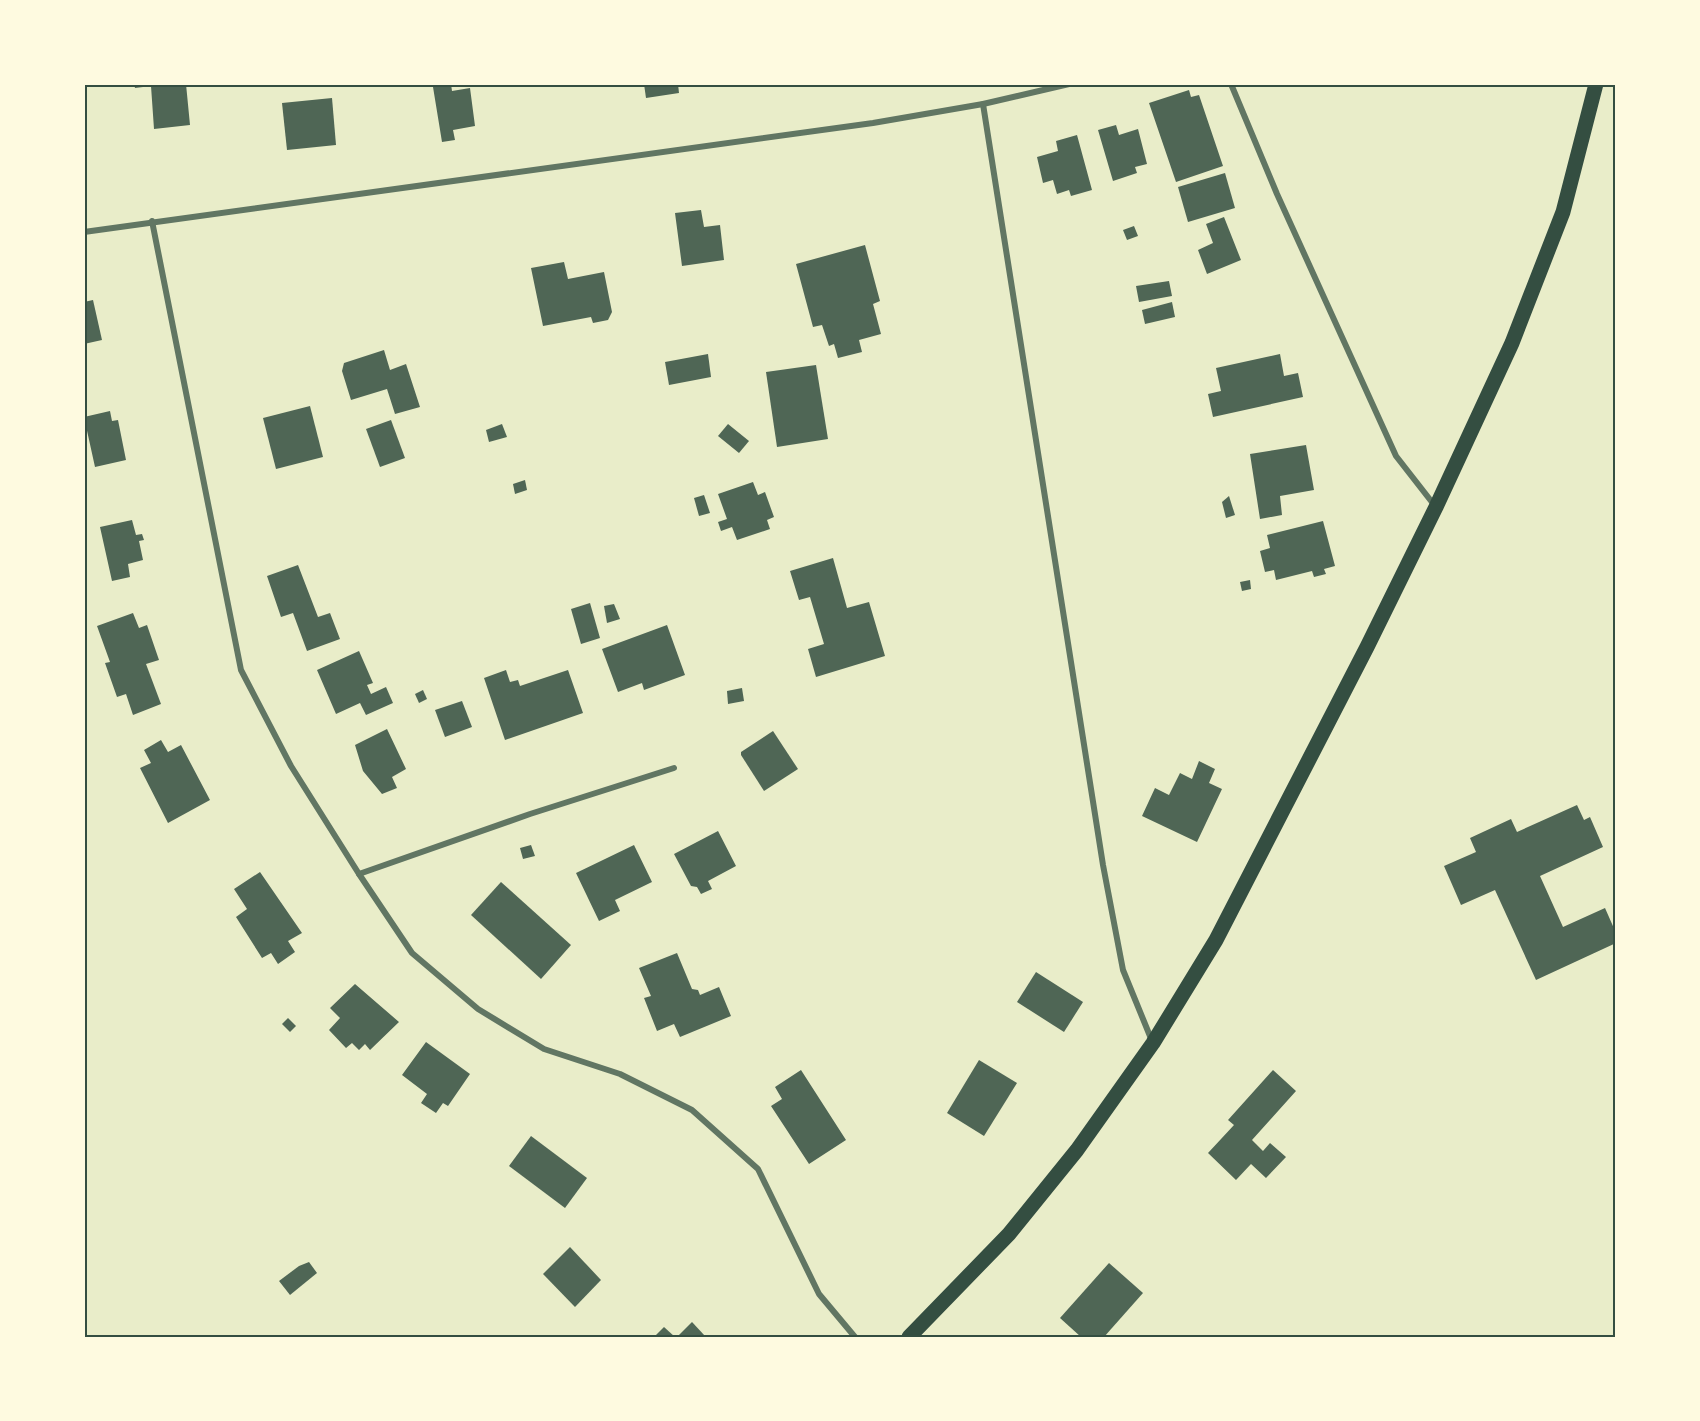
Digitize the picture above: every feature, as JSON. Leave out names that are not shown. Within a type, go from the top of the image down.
[{"type":"main road","points":[[909,1337],[1009,1234],[1077,1150],[1153,1043],[1227,919],[1436,507],[1508,353],[1548,257],[1575,171],[1596,84]]},
{"type":"street","points":[[84,232],[655,154],[983,104],[1069,84]]},
{"type":"street","points":[[1231,84],[1277,194],[1396,456],[1436,507]]},
{"type":"street","points":[[983,104],[1103,865],[1123,970],[1153,1043]]},
{"type":"street","points":[[152,221],[241,670],[291,765],[359,874],[412,953],[478,1009],[544,1049],[620,1074],[692,1110],[758,1169],[819,1294],[855,1337]]},
{"type":"street","points":[[359,874],[530,814],[675,768]]},
{"type":"building","points":[[134,84],[186,84],[190,125],[154,129],[151,86],[135,88]]},
{"type":"building","points":[[451,84],[452,91],[470,88],[475,126],[453,130],[455,140],[442,142],[433,87]]},
{"type":"building","points":[[644,84],[678,84],[679,93],[646,98]]},
{"type":"building","points":[[1189,90],[1191,97],[1199,95],[1223,166],[1176,182],[1149,103]]},
{"type":"building","points":[[332,98],[336,145],[287,150],[282,103]]},
{"type":"building","points":[[1116,125],[1119,135],[1138,129],[1147,164],[1135,167],[1137,173],[1113,181],[1098,130]]},
{"type":"building","points":[[1077,135],[1092,190],[1071,196],[1069,190],[1057,194],[1053,180],[1043,183],[1037,157],[1058,151],[1056,141]]},
{"type":"building","points":[[1225,173],[1235,208],[1188,222],[1178,187]]},
{"type":"building","points":[[701,210],[704,227],[720,225],[724,260],[682,266],[675,213]]},
{"type":"building","points":[[1224,217],[1241,260],[1207,274],[1198,250],[1213,243],[1206,224]]},
{"type":"building","points":[[1134,226],[1138,236],[1127,240],[1123,230]]},
{"type":"building","points":[[865,245],[880,301],[873,304],[881,334],[859,340],[862,352],[838,358],[834,344],[829,346],[822,325],[813,327],[796,264]]},
{"type":"building","points":[[564,262],[568,279],[604,272],[612,312],[608,320],[593,323],[591,317],[543,326],[531,268]]},
{"type":"building","points":[[1169,281],[1172,296],[1139,302],[1136,286]]},
{"type":"building","points":[[93,300],[102,340],[84,344],[84,302]]},
{"type":"building","points":[[1172,302],[1175,317],[1145,324],[1142,310]]},
{"type":"building","points":[[384,350],[390,370],[406,364],[420,407],[395,414],[387,389],[351,400],[342,371],[344,363]]},
{"type":"building","points":[[708,354],[711,377],[669,385],[665,362]]},
{"type":"building","points":[[1280,354],[1284,376],[1298,373],[1303,397],[1213,417],[1208,394],[1221,391],[1216,368]]},
{"type":"building","points":[[816,365],[828,439],[777,447],[766,372]]},
{"type":"building","points":[[310,406],[323,457],[276,469],[263,418]]},
{"type":"building","points":[[110,411],[112,421],[118,420],[126,460],[95,467],[84,417]]},
{"type":"building","points":[[391,420],[405,458],[380,467],[366,429]]},
{"type":"building","points":[[502,424],[507,437],[489,442],[486,430]]},
{"type":"building","points":[[728,424],[749,441],[739,453],[718,436]]},
{"type":"building","points":[[1306,445],[1314,490],[1280,496],[1282,515],[1260,519],[1250,454]]},
{"type":"building","points":[[525,480],[527,490],[515,494],[513,484]]},
{"type":"building","points":[[753,482],[758,495],[765,492],[774,517],[767,520],[770,529],[737,540],[732,527],[721,531],[718,522],[727,519],[718,494]]},
{"type":"building","points":[[704,495],[710,513],[699,516],[694,498]]},
{"type":"building","points":[[1229,496],[1235,515],[1226,518],[1222,502]]},
{"type":"building","points":[[132,520],[136,535],[142,534],[144,540],[139,541],[143,560],[128,564],[130,577],[112,581],[100,527]]},
{"type":"building","points":[[1323,521],[1335,566],[1324,569],[1326,574],[1314,577],[1312,571],[1276,580],[1274,570],[1265,572],[1260,551],[1270,548],[1267,535]]},
{"type":"building","points":[[833,558],[847,608],[869,602],[885,656],[816,677],[808,649],[824,644],[810,597],[799,600],[790,571]]},
{"type":"building","points":[[298,565],[318,617],[330,613],[340,639],[307,651],[293,613],[281,617],[267,576]]},
{"type":"building","points":[[1250,580],[1251,589],[1242,591],[1240,582]]},
{"type":"building","points":[[590,603],[600,638],[581,644],[571,609]]},
{"type":"building","points":[[614,604],[620,619],[607,623],[604,606]]},
{"type":"building","points":[[133,613],[139,628],[147,625],[159,660],[146,664],[161,704],[133,715],[126,694],[117,697],[105,663],[110,662],[97,626]]},
{"type":"building","points":[[667,625],[685,675],[644,690],[642,683],[618,692],[602,649]]},
{"type":"building","points":[[359,651],[373,683],[367,685],[371,694],[386,687],[393,703],[366,715],[360,703],[336,714],[317,670]]},
{"type":"building","points":[[506,670],[510,682],[518,680],[520,686],[568,670],[583,713],[505,740],[484,678]]},
{"type":"building","points":[[742,688],[744,701],[728,704],[727,691]]},
{"type":"building","points":[[423,690],[427,699],[419,703],[415,694]]},
{"type":"building","points":[[462,701],[472,727],[445,737],[435,710]]},
{"type":"building","points":[[387,729],[406,769],[392,777],[397,788],[382,794],[363,771],[355,745]]},
{"type":"building","points":[[773,731],[798,769],[764,791],[741,752]]},
{"type":"building","points":[[161,740],[168,752],[181,745],[210,800],[168,823],[140,768],[151,763],[144,750]]},
{"type":"building","points":[[1199,761],[1215,769],[1209,783],[1222,789],[1197,842],[1142,816],[1155,788],[1169,795],[1180,773],[1192,779]]},
{"type":"building","points":[[1577,805],[1584,820],[1590,817],[1603,847],[1540,876],[1563,927],[1605,908],[1616,933],[1616,943],[1536,980],[1495,890],[1461,905],[1444,866],[1476,852],[1470,838],[1511,819],[1517,832]]},
{"type":"building","points":[[718,831],[736,866],[708,881],[712,889],[701,894],[697,887],[691,886],[674,854]]},
{"type":"building","points":[[531,845],[535,856],[523,859],[520,848]]},
{"type":"building","points":[[634,845],[652,882],[615,900],[620,911],[599,921],[576,873]]},
{"type":"building","points":[[260,872],[302,933],[288,941],[295,952],[278,964],[271,953],[262,958],[236,917],[247,909],[234,889]]},
{"type":"building","points":[[501,882],[571,945],[541,979],[471,915]]},
{"type":"building","points":[[677,953],[692,989],[698,990],[700,995],[719,987],[731,1016],[680,1037],[674,1024],[657,1031],[644,998],[651,996],[639,968]]},
{"type":"building","points":[[1036,972],[1083,1002],[1064,1032],[1017,1002]]},
{"type":"building","points":[[355,984],[399,1022],[370,1050],[365,1044],[359,1050],[352,1043],[346,1048],[329,1030],[340,1018],[330,1008]]},
{"type":"building","points":[[288,1018],[296,1026],[290,1032],[282,1024]]},
{"type":"building","points":[[426,1042],[470,1074],[448,1106],[443,1103],[436,1113],[421,1103],[427,1094],[402,1075]]},
{"type":"building","points":[[979,1060],[1017,1083],[984,1136],[947,1113]]},
{"type":"building","points":[[801,1070],[846,1140],[809,1164],[771,1106],[782,1099],[775,1087]]},
{"type":"building","points":[[1273,1070],[1296,1091],[1252,1140],[1263,1151],[1270,1143],[1286,1157],[1266,1178],[1251,1164],[1236,1180],[1208,1153],[1234,1125],[1228,1120]]},
{"type":"building","points":[[531,1136],[587,1178],[565,1208],[509,1166]]},
{"type":"building","points":[[570,1247],[601,1280],[575,1307],[543,1274]]},
{"type":"building","points":[[309,1262],[317,1273],[290,1295],[279,1281],[299,1266]]},
{"type":"building","points":[[1109,1263],[1143,1293],[1104,1337],[1081,1337],[1060,1318]]},
{"type":"building","points":[[692,1322],[705,1336],[677,1337]]},
{"type":"building","points":[[664,1327],[675,1337],[654,1337]]}]
